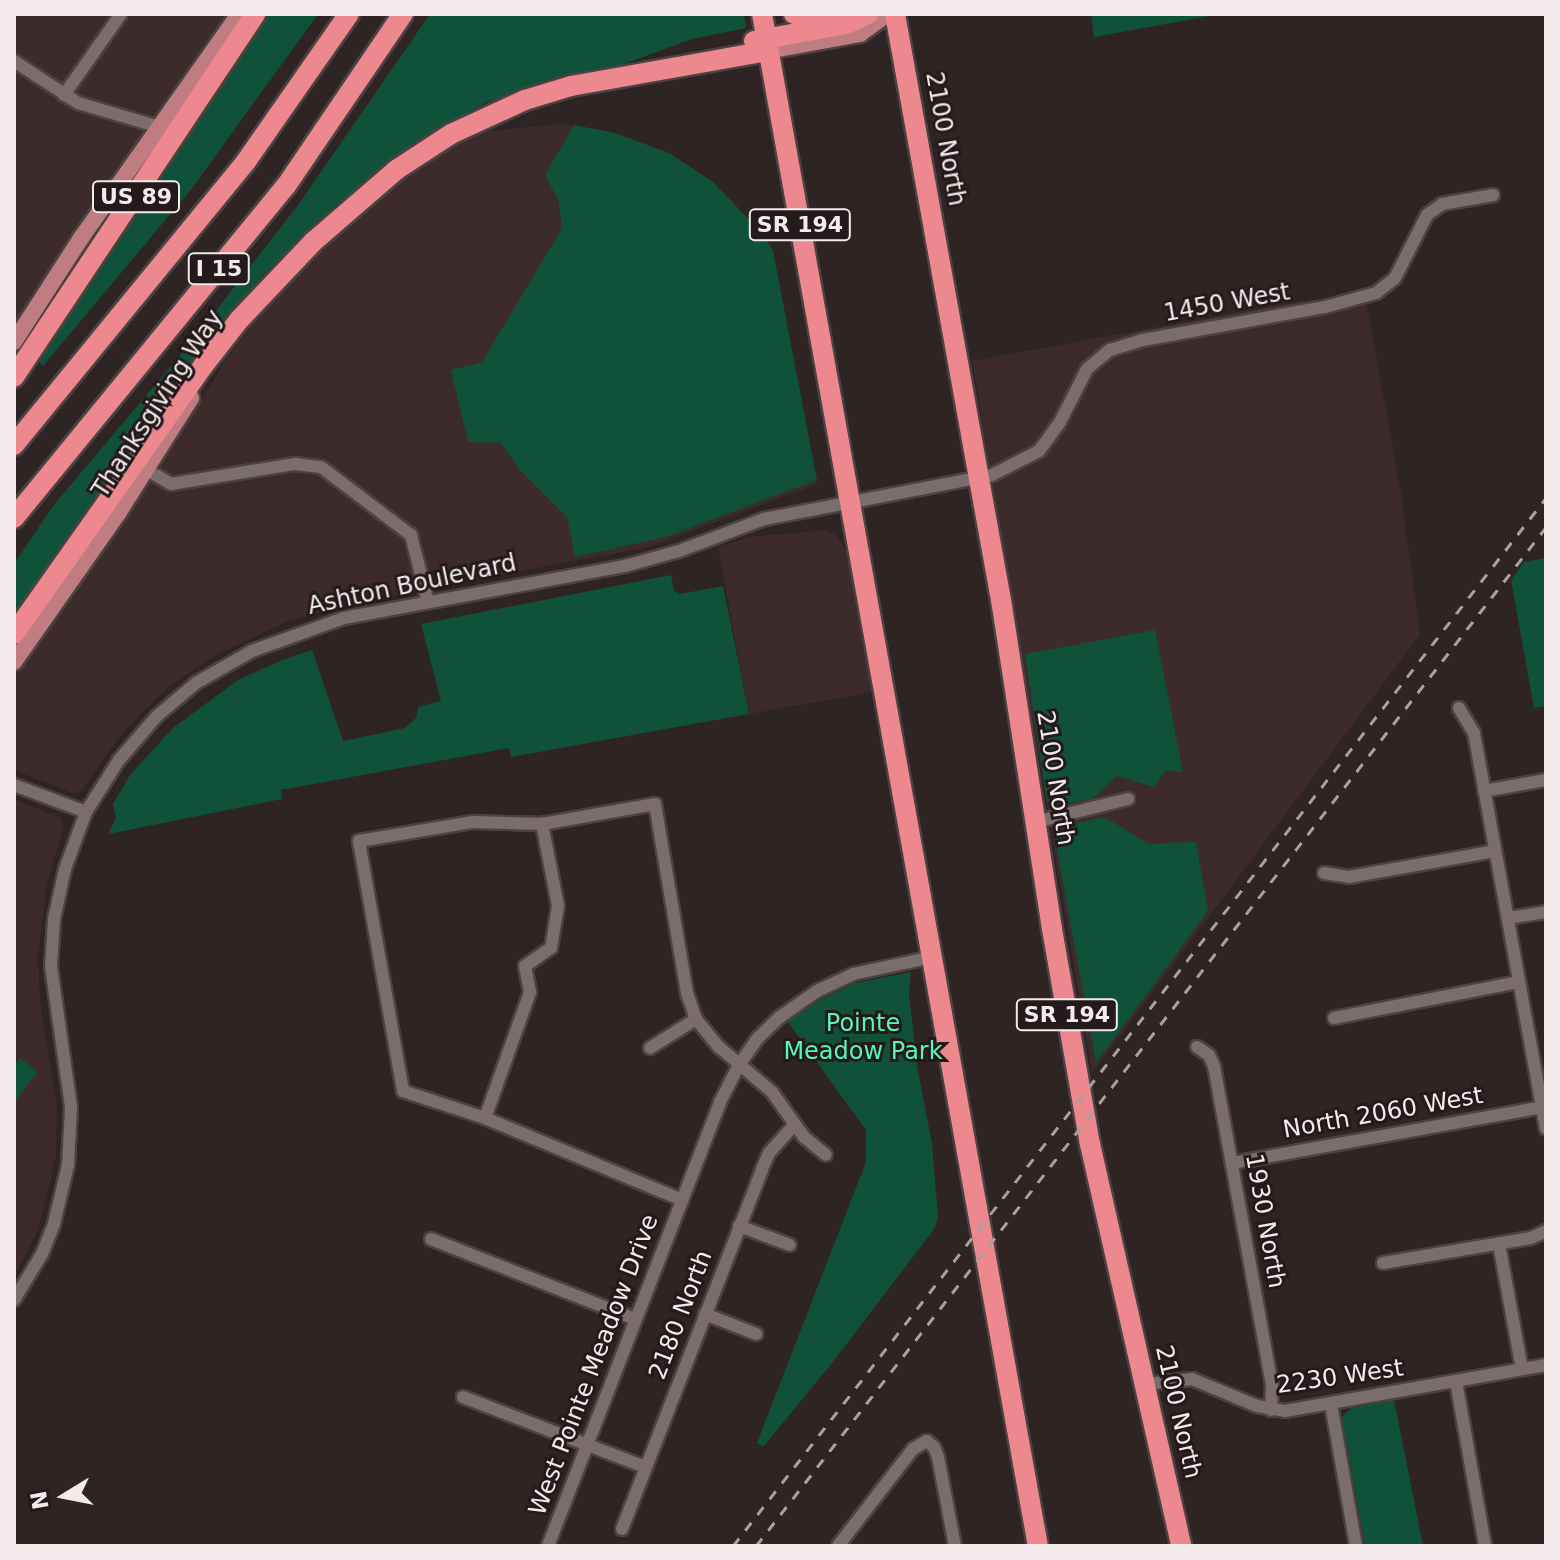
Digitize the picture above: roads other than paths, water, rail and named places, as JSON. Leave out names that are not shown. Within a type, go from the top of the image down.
[{"type":"highway","name":"US 89","points":[[14,377],[255,14]]},
{"type":"highway","name":"I 15","points":[[14,445],[247,160],[349,14]]},
{"type":"highway","name":"I 15","points":[[16,517],[286,186],[403,14]]},
{"type":"highway","name":"SR 194","points":[[762,14],[1038,1546]]},
{"type":"highway","points":[[794,14],[808,17],[828,14]]},
{"type":"highway","name":"Thanksgiving Way","points":[[262,294],[358,202],[451,134],[525,100],[623,76],[678,55],[767,45],[846,24],[868,14]]},
{"type":"highway","name":"2100 North","points":[[895,14],[979,478],[1090,1144],[1181,1546]]},
{"type":"highway","points":[[909,14],[930,154],[937,240]]},
{"type":"highway","points":[[14,634],[196,375],[262,294]]},
{"type":"main road","points":[[14,342],[239,14]]},
{"type":"main road","points":[[767,45],[860,34],[888,14]]},
{"type":"main road","name":"Thanksgiving Way","points":[[14,662],[147,470],[262,294]]},
{"type":"street","points":[[64,95],[121,14]]},
{"type":"street","points":[[14,61],[64,95],[88,106],[159,127]]},
{"type":"street","name":"1450 West","points":[[979,478],[1019,464],[1039,451],[1060,422],[1087,369],[1110,350],[1325,307],[1376,293],[1395,278],[1427,215],[1442,204],[1493,195]]},
{"type":"street","points":[[147,470],[171,484],[295,464],[321,467],[411,535],[428,602]]},
{"type":"street","name":"Ashton Boulevard","points":[[14,1300],[42,1254],[62,1197],[68,1165],[71,1107],[52,990],[52,942],[65,869],[86,812],[136,738],[178,697],[208,675],[252,651],[309,628],[428,602],[635,564],[764,519],[979,478]]},
{"type":"street","points":[[1459,708],[1472,726],[1546,1128]]},
{"type":"street","points":[[1484,791],[1546,780]]},
{"type":"street","points":[[14,785],[86,812]]},
{"type":"street","points":[[1035,822],[1128,799]]},
{"type":"street","points":[[682,1200],[485,1118],[403,1091],[359,841],[473,822],[542,824],[655,804],[687,993],[696,1019],[719,1047],[772,1092],[794,1125],[826,1155]]},
{"type":"street","points":[[485,1118],[530,992],[525,966],[551,948],[558,906],[542,824]]},
{"type":"street","points":[[1324,873],[1349,877],[1495,851]]},
{"type":"street","points":[[1508,918],[1546,912]]},
{"type":"street","name":"West Pointe Meadow Drive","points":[[548,1546],[720,1102],[739,1065],[758,1038],[780,1017],[817,991],[853,974],[932,957]]},
{"type":"street","points":[[1334,1018],[1519,982]]},
{"type":"street","points":[[650,1048],[696,1019]]},
{"type":"street","name":"1930 North","points":[[1197,1047],[1209,1055],[1214,1066],[1272,1384],[1271,1410]]},
{"type":"street","name":"North 2060 West","points":[[1232,1163],[1542,1107]]},
{"type":"street","name":"2180 North","points":[[622,1529],[769,1153],[794,1125]]},
{"type":"street","points":[[739,1226],[790,1245]]},
{"type":"street","points":[[1383,1263],[1531,1238],[1546,1231]]},
{"type":"street","points":[[431,1239],[635,1319]]},
{"type":"street","points":[[1499,1244],[1522,1369]]},
{"type":"street","points":[[705,1314],[756,1334]]},
{"type":"street","name":"2230 West","points":[[1145,1384],[1173,1378],[1192,1379],[1271,1410],[1331,1404],[1546,1365]]},
{"type":"street","points":[[1456,1381],[1485,1546]]},
{"type":"street","points":[[463,1397],[645,1467]]},
{"type":"street","points":[[1331,1404],[1356,1546]]},
{"type":"street","points":[[838,1546],[913,1449],[927,1441],[938,1457],[955,1546]]},
{"type":"railway","points":[[733,1546],[1546,498]]},
{"type":"railway","points":[[756,1546],[1546,527]]},
{"type":"park label","name":"Pointe Meadow Park","points":[[863,1038]]}]
